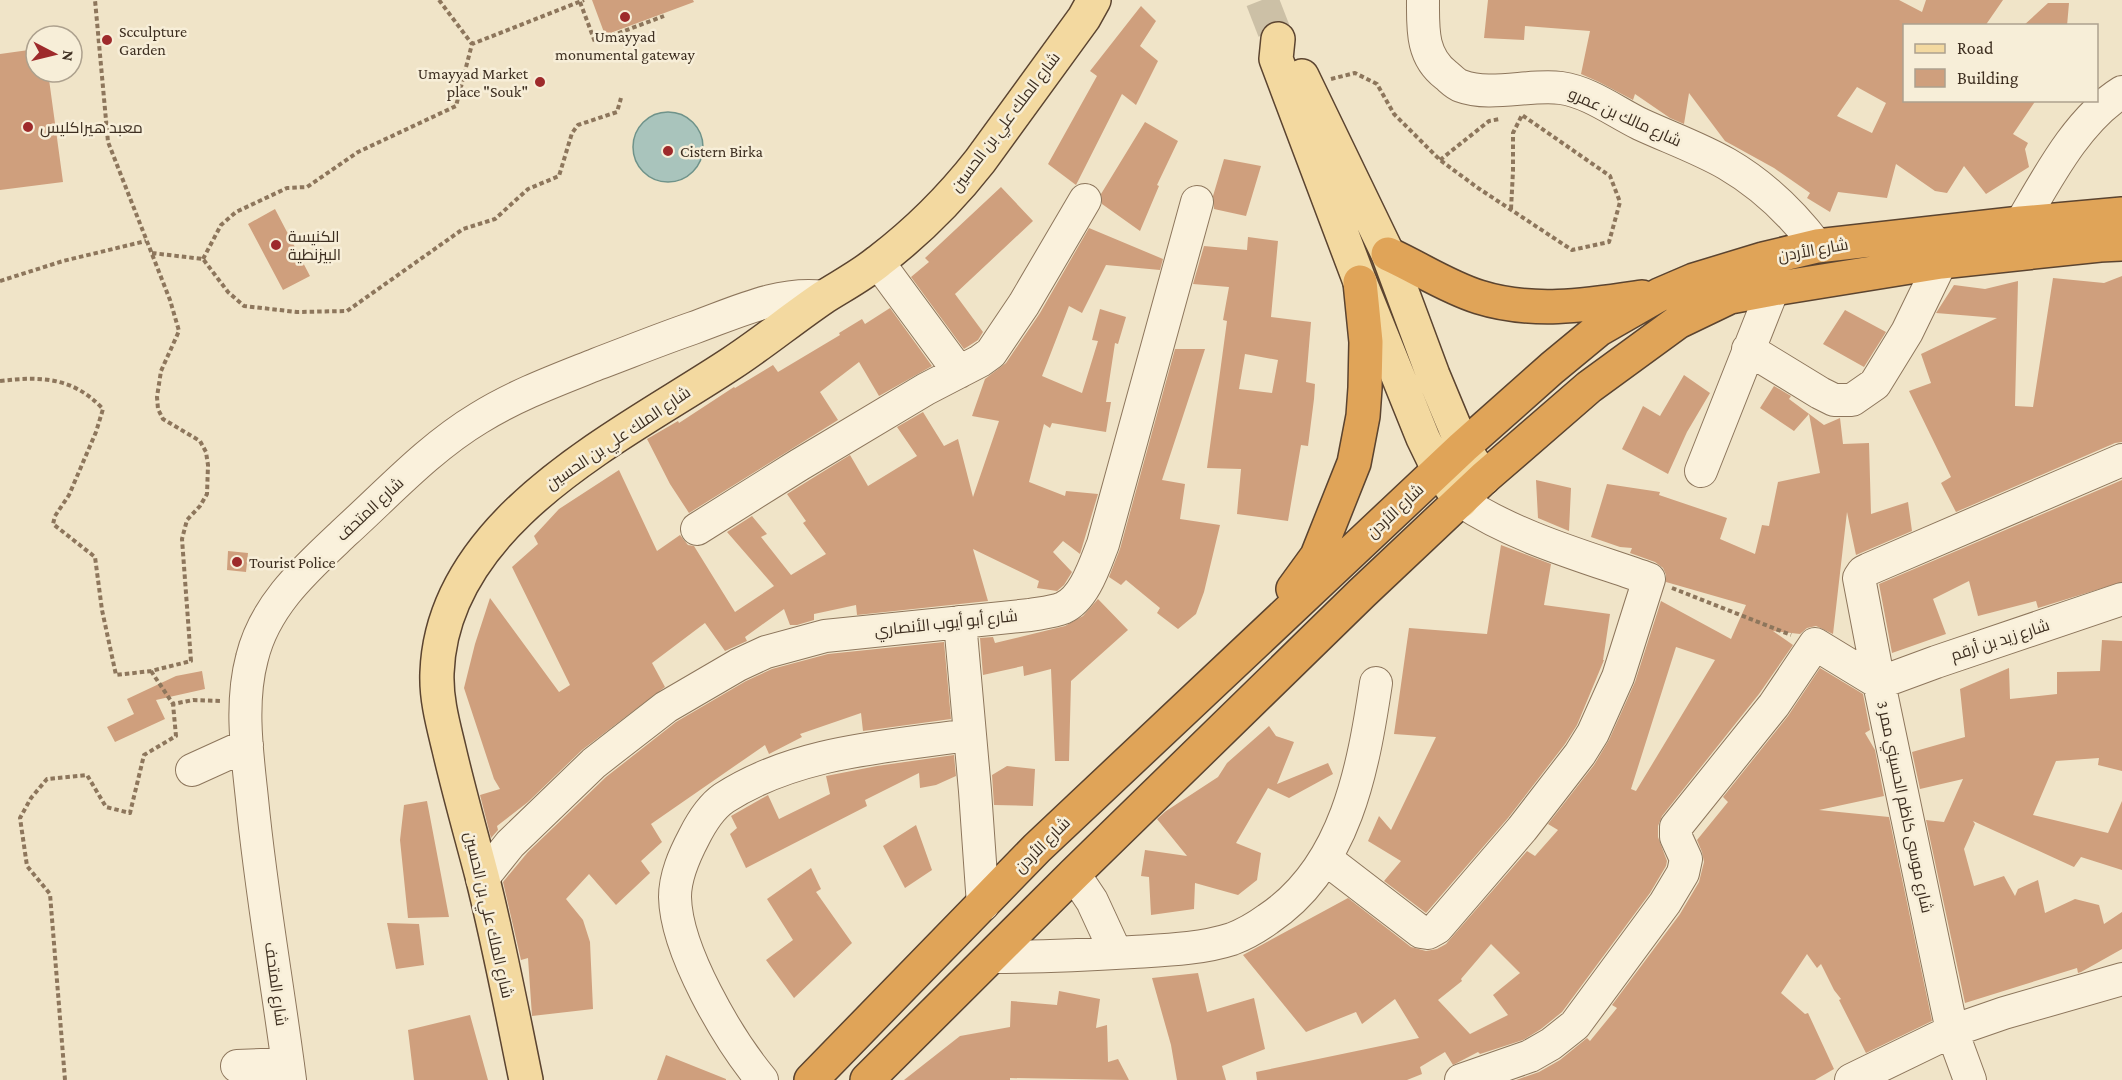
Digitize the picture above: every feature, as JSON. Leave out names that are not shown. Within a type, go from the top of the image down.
[{"type":"highway","name":"شارع الأردن","points":[[811,1080],[1037,848],[1463,447],[1552,368],[1599,330],[1659,295],[1694,280],[1763,259],[1817,246],[2122,214]]},
{"type":"highway","name":"شارع الأردن","points":[[867,1080],[1362,593],[1484,478],[1589,387],[1678,322],[1730,297],[1773,289],[1941,262],[2100,244],[2122,244]]},
{"type":"highway","points":[[1388,254],[1448,285],[1479,297],[1511,305],[1544,307],[1578,305],[1659,295]]},
{"type":"highway","points":[[1258,639],[1317,556],[1354,463],[1365,388],[1366,342],[1360,282]]},
{"type":"main road","name":"شارع الملك علي بن الحسين","points":[[526,1080],[482,879],[454,774],[437,690],[438,662],[444,631],[450,610],[469,572],[513,517],[539,491],[878,262],[911,235],[962,184],[1084,18],[1094,0]]},
{"type":"main road","points":[[1461,501],[1438,471],[1360,282],[1276,59],[1276,35],[1289,51],[1307,85],[1388,254],[1433,375],[1463,447],[1484,478]]},
{"type":"street","name":"شارع مالك بن عمرو","points":[[1423,0],[1424,40],[1428,54],[1442,72],[1459,86],[1485,90],[1521,101],[1561,88],[1583,94],[1727,164],[1778,201],[1817,246]]},
{"type":"street","points":[[2021,223],[2064,152],[2094,116],[2122,92]]},
{"type":"street","points":[[698,529],[799,465],[985,358],[998,346],[1085,200]]},
{"type":"street","name":"شارع أبو أيوب الأنصاري","points":[[482,879],[510,844],[594,763],[666,707],[722,674],[766,652],[825,636],[1030,615],[1063,608],[1070,604],[1084,585],[1103,544],[1197,202]]},
{"type":"street","points":[[878,262],[959,372]]},
{"type":"street","points":[[1749,349],[1834,400],[1852,400],[1875,384],[1907,332],[1941,262]]},
{"type":"street","points":[[1701,471],[1773,289]]},
{"type":"street","name":"شارع المتحف","points":[[289,1072],[261,880],[246,745],[249,670],[261,629],[282,597],[295,580],[320,556],[454,435],[478,418],[524,394],[681,332],[778,299],[800,295],[824,297]]},
{"type":"street","name":"شارع موسى كاظم الحسيني ممر 3","points":[[1970,1080],[1952,1031],[1859,583],[1861,575],[1869,569],[2122,460]]},
{"type":"street","points":[[1326,859],[1421,932],[1428,933],[1437,928],[1522,829],[1580,754],[1593,733],[1617,677],[1649,579],[1513,529],[1461,501]]},
{"type":"street","name":"شارع زيد بن أرقم","points":[[1879,683],[2122,599]]},
{"type":"street","points":[[960,622],[983,905]]},
{"type":"street","points":[[1461,1080],[1530,1056],[1551,1044],[1575,1025],[1665,903],[1683,873],[1686,858],[1676,837],[1676,827],[1774,705],[1815,644],[1879,683]]},
{"type":"street","points":[[993,957],[1083,956],[1175,950],[1210,945],[1234,938],[1255,928],[1282,910],[1307,886],[1326,859],[1355,790],[1365,753],[1376,683]]},
{"type":"street","points":[[762,1080],[735,1046],[721,1021],[696,971],[677,917],[675,897],[677,879],[684,856],[697,832],[707,816],[724,798],[777,772],[829,756],[969,735]]},
{"type":"street","points":[[192,770],[246,745]]},
{"type":"street","points":[[1074,874],[1092,901],[1116,953]]},
{"type":"street","points":[[1851,1080],[1952,1031],[2004,1013],[2122,979]]},
{"type":"street","points":[[237,1066],[289,1072]]},
{"type":"path","points":[[0,381],[31,377],[67,384],[85,393],[103,409],[96,432],[69,495],[55,516],[53,524],[95,557],[102,610],[116,675],[151,671],[191,661],[182,539],[187,520],[207,494],[208,465],[206,452],[200,441],[162,419],[158,409],[157,397],[161,370],[179,331],[170,300],[108,142],[95,0]]},
{"type":"path","points":[[439,0],[472,44]]},
{"type":"path","points":[[472,44],[582,1],[595,42],[664,16]]},
{"type":"path","points":[[203,259],[221,225],[236,212],[286,188],[307,187],[358,152],[456,106],[472,44]]},
{"type":"path","points":[[1307,85],[1355,73],[1377,84],[1394,114],[1440,160],[1510,210],[1572,250],[1609,243],[1620,202],[1610,176],[1521,101]]},
{"type":"path","points":[[151,253],[203,259],[228,292],[244,306],[297,312],[347,311],[463,229],[495,219],[528,189],[559,176],[572,133],[578,125],[617,112],[621,98]]},
{"type":"path","points":[[1440,160],[1489,121],[1521,101]]},
{"type":"path","points":[[1510,210],[1514,171],[1513,133],[1521,101]]},
{"type":"path","points":[[0,281],[63,261],[146,241]]},
{"type":"path","points":[[1649,579],[1815,644]]},
{"type":"path","points":[[65,1080],[50,894],[27,866],[20,818],[31,798],[47,780],[87,775],[106,807],[130,813],[144,754],[176,736],[173,704],[151,671]]},
{"type":"path","points":[[173,704],[193,700],[246,701]]},
{"type":"water","name":"Cistern Birka","points":[[661,112],[675,112],[688,117],[698,127],[703,147],[698,167],[688,177],[675,182],[661,182],[648,177],[638,167],[633,154],[633,140],[638,127],[648,117]]},
{"type":"building","name":"Umayyad monumental gateway","points":[[592,0],[693,0],[694,2],[605,35]]},
{"type":"building","points":[[1488,0],[1899,0],[1922,12],[1926,0],[2003,0],[1986,24],[1903,24],[1903,102],[2035,102],[2013,134],[2028,143],[2025,149],[2029,167],[1986,194],[1964,166],[1947,193],[1935,191],[1896,164],[1887,198],[1838,192],[1830,212],[1807,198],[1810,193],[1774,168],[1725,141],[1689,93],[1684,124],[1670,118],[1635,94],[1633,100],[1581,74],[1590,31],[1525,26],[1524,40],[1484,38]],"holes":[[[1857,87],[1886,103],[1872,133],[1837,116]]]},
{"type":"building","points":[[2048,3],[2069,3],[2067,24],[2025,24]]},
{"type":"building","points":[[1141,6],[1156,21],[1140,46],[1158,61],[1136,105],[1122,94],[1076,185],[1048,164],[1097,76],[1090,71]]},
{"type":"building","name":"معبد هيراكليس","points":[[24,51],[24,84],[50,84],[63,182],[0,190],[0,54]]},
{"type":"building","points":[[1145,122],[1178,141],[1157,185],[1159,186],[1140,231],[1102,204],[1101,194]]},
{"type":"building","points":[[1224,159],[1261,166],[1246,216],[1214,209],[1213,196]]},
{"type":"building","points":[[1001,187],[1033,221],[955,294],[983,332],[978,340],[964,349],[911,277],[929,262],[925,258]]},
{"type":"building","name":"الكنيسة البيزنطية","points":[[275,209],[310,276],[283,290],[248,224]]},
{"type":"building","points":[[1089,228],[1163,259],[1160,270],[1106,265],[1082,313],[1069,306],[1042,376],[1082,393],[1098,341],[1092,340],[1100,309],[1126,317],[1118,344],[1115,343],[1106,402],[1111,402],[1106,432],[1052,423],[1050,428],[1044,424],[1029,482],[1065,496],[1066,491],[1098,494],[1080,554],[1063,541],[1053,552],[1072,572],[1064,585],[1057,591],[1037,588],[1039,581],[973,549],[988,601],[857,615],[856,605],[814,614],[814,620],[797,625],[790,625],[784,609],[745,637],[747,641],[725,651],[705,623],[652,663],[665,687],[582,750],[528,802],[497,826],[498,830],[491,838],[480,795],[500,789],[494,779],[464,688],[490,598],[559,692],[570,685],[512,567],[538,544],[534,536],[559,509],[619,470],[657,551],[680,535],[688,545],[694,546],[735,612],[774,586],[727,532],[752,516],[767,534],[761,537],[791,575],[826,554],[803,523],[806,521],[787,494],[850,455],[868,486],[917,456],[897,427],[923,412],[944,446],[958,439],[973,497],[999,421],[972,416],[985,379],[1006,363],[1040,313]]},
{"type":"building","points":[[1248,237],[1278,241],[1271,317],[1311,322],[1306,382],[1315,384],[1314,399],[1308,446],[1301,445],[1288,521],[1237,514],[1241,469],[1207,468],[1227,321],[1223,320],[1229,287],[1193,284],[1204,246],[1247,250]],"holes":[[[1245,354],[1278,360],[1272,393],[1239,389]]]},
{"type":"building","points":[[2122,276],[2122,442],[1956,512],[1941,483],[1951,477],[1909,391],[1931,383],[1921,354],[1997,318],[1936,313],[1954,285],[1985,289],[2018,281],[2015,406],[2033,407],[2053,278],[2104,283]]},
{"type":"building","points":[[890,308],[932,366],[879,396],[859,362],[820,392],[838,420],[689,513],[670,484],[647,439],[678,421],[679,423],[773,365],[778,372],[862,319],[865,324]]},
{"type":"building","points":[[1845,310],[1886,332],[1864,367],[1823,344]]},
{"type":"building","points":[[1175,349],[1205,349],[1162,480],[1185,484],[1180,519],[1220,525],[1204,592],[1196,614],[1178,629],[1157,613],[1160,608],[1126,580],[1121,585],[1109,577],[1120,549]]},
{"type":"building","points":[[1684,375],[1710,393],[1687,432],[1668,474],[1622,449],[1643,406],[1660,416]]},
{"type":"building","points":[[1774,386],[1791,396],[1789,399],[1824,425],[1840,418],[1843,444],[1869,443],[1871,514],[1908,502],[1912,531],[1856,555],[1847,512],[1833,634],[1816,626],[1807,628],[1800,634],[1773,631],[1793,645],[1759,694],[1662,816],[1658,826],[1658,837],[1667,861],[1666,866],[1650,893],[1562,1012],[1523,1040],[1480,1054],[1478,1052],[1453,1065],[1445,1052],[1420,1067],[1422,1074],[1407,1080],[1257,1080],[1256,1072],[1419,1038],[1395,999],[1362,1024],[1356,1012],[1306,1032],[1243,955],[1348,898],[1411,947],[1426,951],[1446,944],[1527,851],[1535,856],[1558,830],[1548,824],[1594,765],[1609,740],[1635,682],[1661,601],[1731,639],[1746,605],[1666,582],[1663,568],[1655,562],[1630,553],[1632,548],[1620,547],[1591,537],[1607,484],[1660,492],[1659,495],[1727,518],[1720,539],[1755,554],[1762,525],[1769,526],[1778,482],[1820,473],[1809,414],[1794,431],[1760,408]],"holes":[[[1676,647],[1715,660],[1636,791],[1631,789]],[[1491,944],[1520,973],[1493,995],[1508,1015],[1470,1034],[1438,1000],[1462,981],[1461,979]]]},
{"type":"building","points":[[1536,480],[1571,488],[1569,531],[1538,518]]},
{"type":"building","points":[[2122,480],[2122,582],[2038,608],[2036,601],[1978,616],[1969,581],[1933,599],[1946,634],[1892,653],[1879,584]]},
{"type":"building","points":[[1501,545],[1551,564],[1544,605],[1610,614],[1604,660],[1577,725],[1565,744],[1508,818],[1426,913],[1384,881],[1401,861],[1368,841],[1379,816],[1391,830],[1436,737],[1394,734],[1409,628],[1487,634]]},
{"type":"building","name":"Tourist Police","points":[[228,551],[248,553],[246,572],[227,570]]},
{"type":"building","points":[[1098,599],[1128,630],[1071,681],[1069,761],[1055,761],[1051,669],[1024,676],[1023,666],[983,675],[980,638],[993,637],[995,643],[1065,626],[1083,616]]},
{"type":"building","points":[[2102,640],[2122,641],[2122,771],[2098,765],[2099,758],[2056,761],[2033,815],[2108,833],[2122,801],[2122,870],[2081,857],[2074,867],[1973,821],[1975,824],[1964,849],[1974,886],[2004,876],[2015,896],[2018,889],[2038,880],[2045,913],[2075,899],[2099,905],[2104,924],[2122,912],[2122,949],[2081,972],[2078,973],[2077,968],[1965,1003],[1926,820],[1944,822],[1963,779],[1920,789],[1912,752],[1965,737],[1960,689],[2009,668],[2010,699],[2057,694],[2057,672],[2100,671]]},
{"type":"building","points":[[944,642],[951,719],[863,731],[861,713],[800,734],[802,737],[769,754],[765,745],[651,824],[662,842],[641,861],[650,873],[616,905],[589,874],[566,899],[583,920],[590,942],[593,1009],[532,1016],[528,958],[521,960],[503,882],[528,852],[606,777],[676,722],[746,681],[772,669],[828,654]]},
{"type":"building","points":[[1820,668],[1863,694],[1870,730],[1865,733],[1875,750],[1884,796],[1819,810],[1889,817],[1932,1021],[1866,1053],[1839,1000],[1841,999],[1821,964],[1817,968],[1807,954],[1781,993],[1805,1014],[1808,1013],[1834,1069],[1815,1080],[1516,1080],[1539,1072],[1560,1060],[1587,1038],[1590,1041],[1617,1008],[1612,1005],[1680,914],[1699,882],[1704,862],[1697,840],[1728,802],[1723,797],[1788,716]]},
{"type":"building","points":[[202,671],[205,689],[156,700],[165,719],[115,742],[107,727],[134,714],[127,699],[176,676]]},
{"type":"building","points":[[1269,726],[1276,736],[1294,742],[1277,784],[1328,763],[1333,774],[1289,798],[1268,788],[1236,843],[1261,853],[1257,880],[1238,895],[1195,883],[1194,909],[1151,915],[1149,877],[1141,876],[1145,850],[1187,856],[1157,819],[1218,777],[1227,763]]},
{"type":"building","points":[[954,755],[956,776],[936,785],[920,788],[919,773],[865,800],[867,806],[746,868],[730,834],[737,828],[731,816],[768,795],[779,819],[830,794],[826,776]]},
{"type":"building","points":[[1007,766],[1035,769],[1033,806],[994,805],[992,775]]},
{"type":"building","points":[[427,801],[449,917],[408,918],[400,840],[404,805]]},
{"type":"building","points":[[916,825],[932,870],[905,888],[883,846]]},
{"type":"building","points":[[811,868],[821,889],[816,892],[852,943],[794,998],[766,960],[793,940],[767,899]]},
{"type":"building","points":[[387,923],[419,924],[424,965],[396,969]]},
{"type":"building","points":[[1198,973],[1207,1012],[1254,998],[1265,1049],[1222,1066],[1226,1080],[1177,1080],[1171,1045],[1152,978]]},
{"type":"building","points":[[1059,991],[1100,999],[1096,1028],[1107,1025],[1108,1062],[1118,1059],[1129,1080],[1010,1078],[1010,1080],[904,1080],[960,1036],[1010,1027],[1011,1001],[1057,1005]]},
{"type":"building","points":[[470,1015],[488,1080],[414,1080],[408,1030]]},
{"type":"building","points":[[666,1055],[726,1079],[726,1080],[657,1080]]},
{"type":"tunnel","points":[[1262,0],[1274,31]]},
{"type":"place","name":"Umayyad monumental gateway","points":[[625,17]]},
{"type":"place","name":"Scculpture Garden","points":[[107,40]]},
{"type":"place","name":"Umayyad Market place \"Souk\"","points":[[540,82]]},
{"type":"place","name":"معبد هيراكليس","points":[[28,127]]},
{"type":"place","name":"Cistern Birka","points":[[668,151]]},
{"type":"place","name":"الكنيسة البيزنطية","points":[[276,245]]},
{"type":"place","name":"Tourist Police","points":[[237,562]]}]
